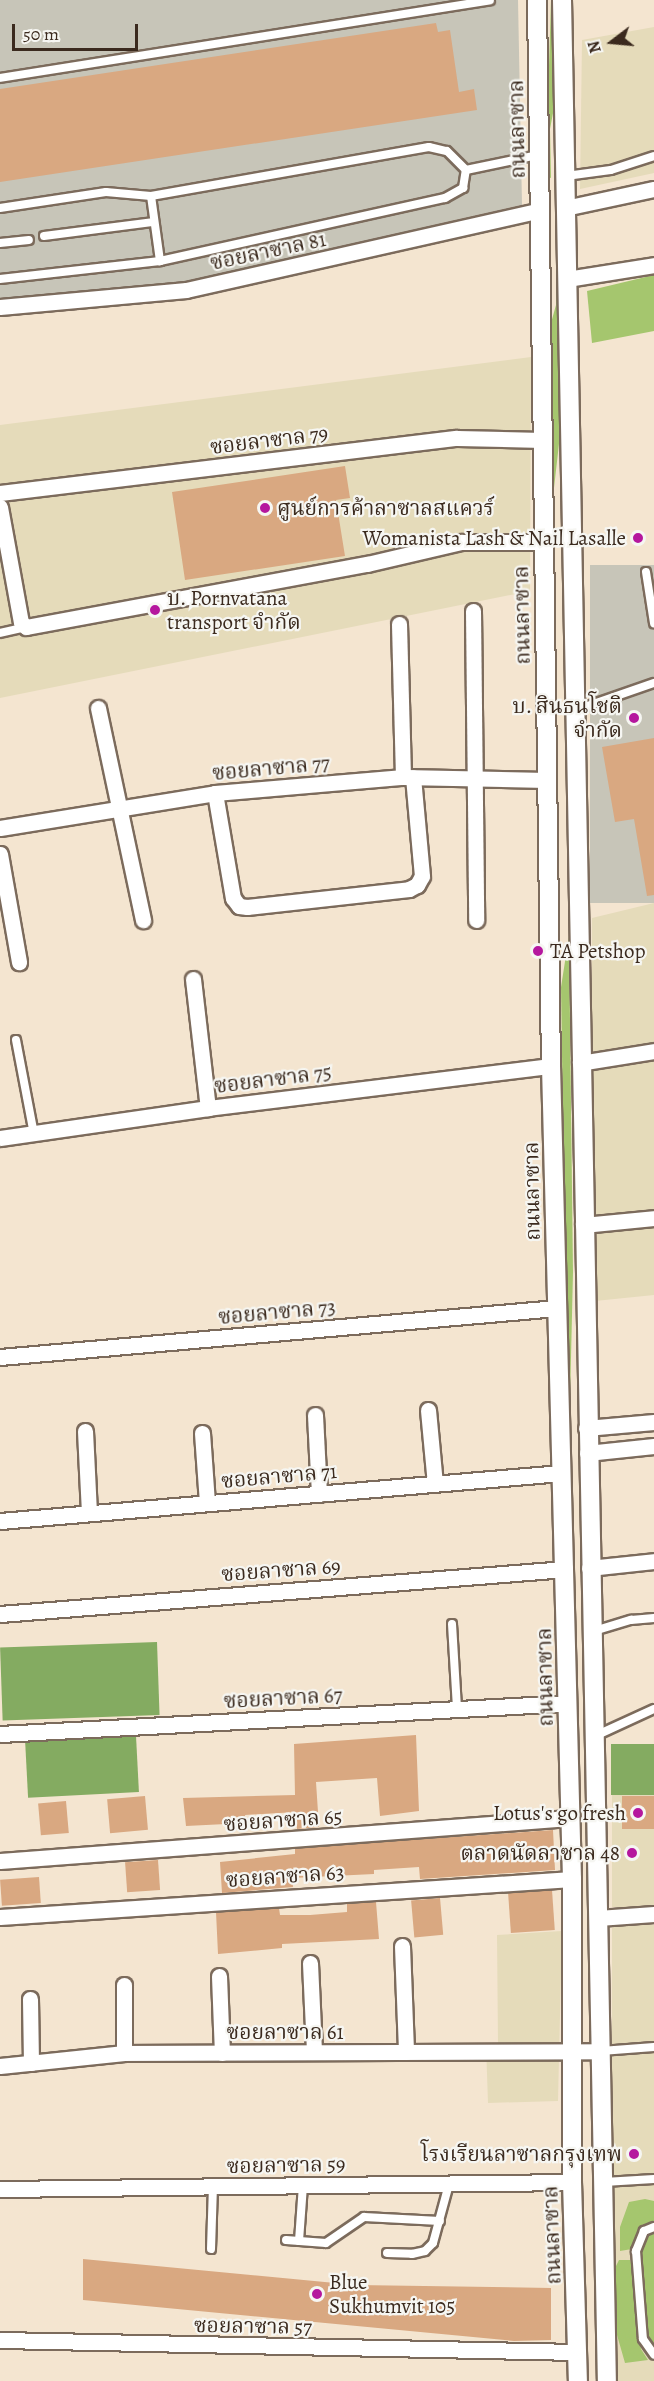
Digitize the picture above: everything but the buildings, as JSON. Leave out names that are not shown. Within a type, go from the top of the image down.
[{"type":"street","name":"ถนนลาซาล","points":[[537,0],[551,1066],[572,1879],[572,2182],[578,2381]]},
{"type":"street","points":[[562,0],[586,1440],[607,2381]]},
{"type":"street","points":[[540,187],[553,193],[556,130],[564,114]]},
{"type":"street","points":[[541,210],[565,208],[654,189]]},
{"type":"street","name":"ซอยลาซาล 81","points":[[0,307],[186,290],[541,210]]},
{"type":"street","points":[[542,309],[551,297],[553,222],[560,228],[567,253]]},
{"type":"street","points":[[567,279],[654,265]]},
{"type":"street","name":"ซอยลาซาล 79","points":[[0,493],[457,438],[543,440]]},
{"type":"street","points":[[546,675],[555,694],[561,693],[564,684],[560,507],[570,442]]},
{"type":"street","points":[[0,507],[6,572],[21,622],[26,627],[367,564],[461,542],[544,542]]},
{"type":"street","points":[[473,611],[476,920]]},
{"type":"street","points":[[215,793],[233,898],[238,906],[247,907],[409,889],[417,885],[422,876],[408,777],[399,624]]},
{"type":"street","points":[[98,708],[143,920]]},
{"type":"street","points":[[550,957],[559,937],[560,724],[567,720],[574,726],[575,739]]},
{"type":"street","name":"ซอยลาซาล 77","points":[[0,828],[215,793],[408,777],[547,780]]},
{"type":"street","points":[[0,854],[19,962]]},
{"type":"street","points":[[193,979],[208,1108]]},
{"type":"street","points":[[580,1063],[654,1051]]},
{"type":"street","name":"ซอยลาซาล 75","points":[[0,1138],[208,1108],[551,1066]]},
{"type":"street","points":[[583,1225],[654,1218]]},
{"type":"street","points":[[559,1398],[569,1410],[574,1407],[578,1306],[584,1289]]},
{"type":"street","name":"ซอยลาซาล 73","points":[[0,1357],[557,1308]]},
{"type":"street","points":[[428,1410],[435,1484]]},
{"type":"street","points":[[315,1415],[319,1494]]},
{"type":"street","points":[[559,1421],[586,1440],[654,1446]]},
{"type":"street","points":[[564,1542],[570,1549],[575,1548],[575,1458],[586,1440],[654,1422]]},
{"type":"street","points":[[85,1431],[89,1514]]},
{"type":"street","points":[[202,1433],[207,1503]]},
{"type":"street","name":"ซอยลาซาล 71","points":[[0,1521],[561,1473]]},
{"type":"street","points":[[568,1696],[574,1673],[572,1586],[589,1568],[654,1561]]},
{"type":"street","name":"ซอยลาซาล 69","points":[[0,1614],[565,1569]]},
{"type":"street","name":"ซอยลาซาล 67","points":[[0,1734],[457,1709],[568,1696]]},
{"type":"street","name":"ซอยลาซาล 65","points":[[0,1861],[569,1818]]},
{"type":"street","name":"ซอยลาซาล 63","points":[[0,1917],[572,1879]]},
{"type":"street","points":[[598,1918],[654,1914]]},
{"type":"street","points":[[402,1946],[406,2052]]},
{"type":"street","points":[[310,1963],[314,2052]]},
{"type":"street","points":[[219,1976],[222,2053]]},
{"type":"street","points":[[124,1984],[124,2054]]},
{"type":"street","points":[[30,1999],[31,2063]]},
{"type":"street","name":"ซอยลาซาล 61","points":[[0,2066],[124,2054],[601,2050]]},
{"type":"street","points":[[572,2182],[604,2182]]},
{"type":"street","name":"ซอยลาซาล 59","points":[[0,2189],[572,2182]]},
{"type":"street","name":"ซอยลาซาล 57","points":[[0,2340],[578,2352]]},
{"type":"lane","points":[[0,78],[490,0]]},
{"type":"lane","points":[[0,208],[106,192],[151,196],[429,147],[447,151],[466,170]]},
{"type":"lane","points":[[466,170],[540,155]]},
{"type":"lane","points":[[565,176],[611,170],[654,156]]},
{"type":"lane","points":[[0,279],[160,261],[445,198],[463,188],[466,170]]},
{"type":"lane","points":[[151,196],[160,261]]},
{"type":"lane","points":[[44,236],[154,222]]},
{"type":"lane","points":[[0,243],[29,240]]},
{"type":"lane","points":[[646,572],[654,623]]},
{"type":"lane","points":[[0,633],[26,627]]},
{"type":"lane","points":[[574,710],[654,683]]},
{"type":"lane","points":[[16,1040],[34,1134]]},
{"type":"lane","points":[[590,1632],[631,1620],[654,1618]]},
{"type":"lane","points":[[452,1624],[457,1709]]},
{"type":"lane","points":[[594,1736],[654,1709]]},
{"type":"lane","points":[[601,2050],[654,2047]]},
{"type":"lane","points":[[604,2182],[654,2179]]},
{"type":"lane","points":[[387,2253],[425,2251],[433,2243],[449,2184]]},
{"type":"lane","points":[[299,2241],[303,2186]]},
{"type":"lane","points":[[211,2249],[213,2187]]},
{"type":"lane","points":[[286,2240],[334,2240],[357,2219],[364,2217],[440,2221]]},
{"type":"lane","points":[[654,2227],[644,2231],[636,2251],[643,2339],[654,2355]]},
{"type":"shaded area","points":[[0,0],[518,0],[522,205],[184,282],[0,300]]},
{"type":"shaded area","points":[[654,27],[654,173],[580,189],[582,40]]},
{"type":"shaded area","name":"ศูนย์การค้าลาซาลสแควร์","points":[[531,357],[530,591],[0,698],[0,425]]},
{"type":"shaded area","points":[[590,565],[654,565],[654,903],[590,903]]},
{"type":"shaded area","points":[[654,903],[654,1295],[595,1301],[591,1208],[592,918]]},
{"type":"shaded area","name":"ตลาดนัดลาซาล 48","points":[[612,1795],[654,1795],[654,1907],[612,1907]]},
{"type":"shaded area","name":"โรงเรียนลาซาลกรุงเทพ","points":[[612,1925],[654,1925],[654,2381],[612,2381]]},
{"type":"shaded area","points":[[562,1931],[558,2101],[488,2103],[486,2045],[498,2044],[497,1935]]},
{"type":"green space","points":[[551,0],[556,0],[557,92],[550,129],[551,178],[548,177],[547,131]]},
{"type":"green space","points":[[557,253],[561,253],[560,435],[554,488],[551,323],[556,305]]},
{"type":"green space","points":[[654,275],[654,331],[592,343],[587,291]]},
{"type":"green space","points":[[569,936],[573,1272],[570,1400],[567,1399],[561,987]]},
{"type":"green space","points":[[157,1642],[160,1715],[3,1720],[0,1647]]},
{"type":"green space","points":[[136,1736],[139,1792],[28,1798],[25,1742]]},
{"type":"green space","points":[[611,1744],[654,1744],[654,1795],[611,1795]]},
{"type":"green space","points":[[645,2199],[654,2201],[654,2222],[637,2234],[632,2249],[620,2251],[620,2227],[629,2202]]},
{"type":"green space","points":[[654,2227],[654,2349],[639,2331],[641,2349],[648,2360],[625,2363],[617,2335],[615,2268],[619,2260],[630,2260],[631,2263],[641,2235]]},
{"type":"place","name":"ศูนย์การค้าลาซาลสแควร์","points":[[265,508]]},
{"type":"place","name":"Womanista Lash & Nail Lasalle","points":[[638,538]]},
{"type":"place","name":"บ. Pornvatana transport จำกัด","points":[[155,610]]},
{"type":"place","name":"บ. สินธนโชติ จำกัด","points":[[634,718]]},
{"type":"place","name":"TA Petshop","points":[[538,951]]},
{"type":"place","name":"Lotus's go fresh","points":[[638,1813]]},
{"type":"place","name":"ตลาดนัดลาซาล 48","points":[[632,1853]]},
{"type":"place","name":"โรงเรียนลาซาลกรุงเทพ","points":[[634,2154]]},
{"type":"place","name":"Blue Sukhumvit 105","points":[[317,2294]]}]
